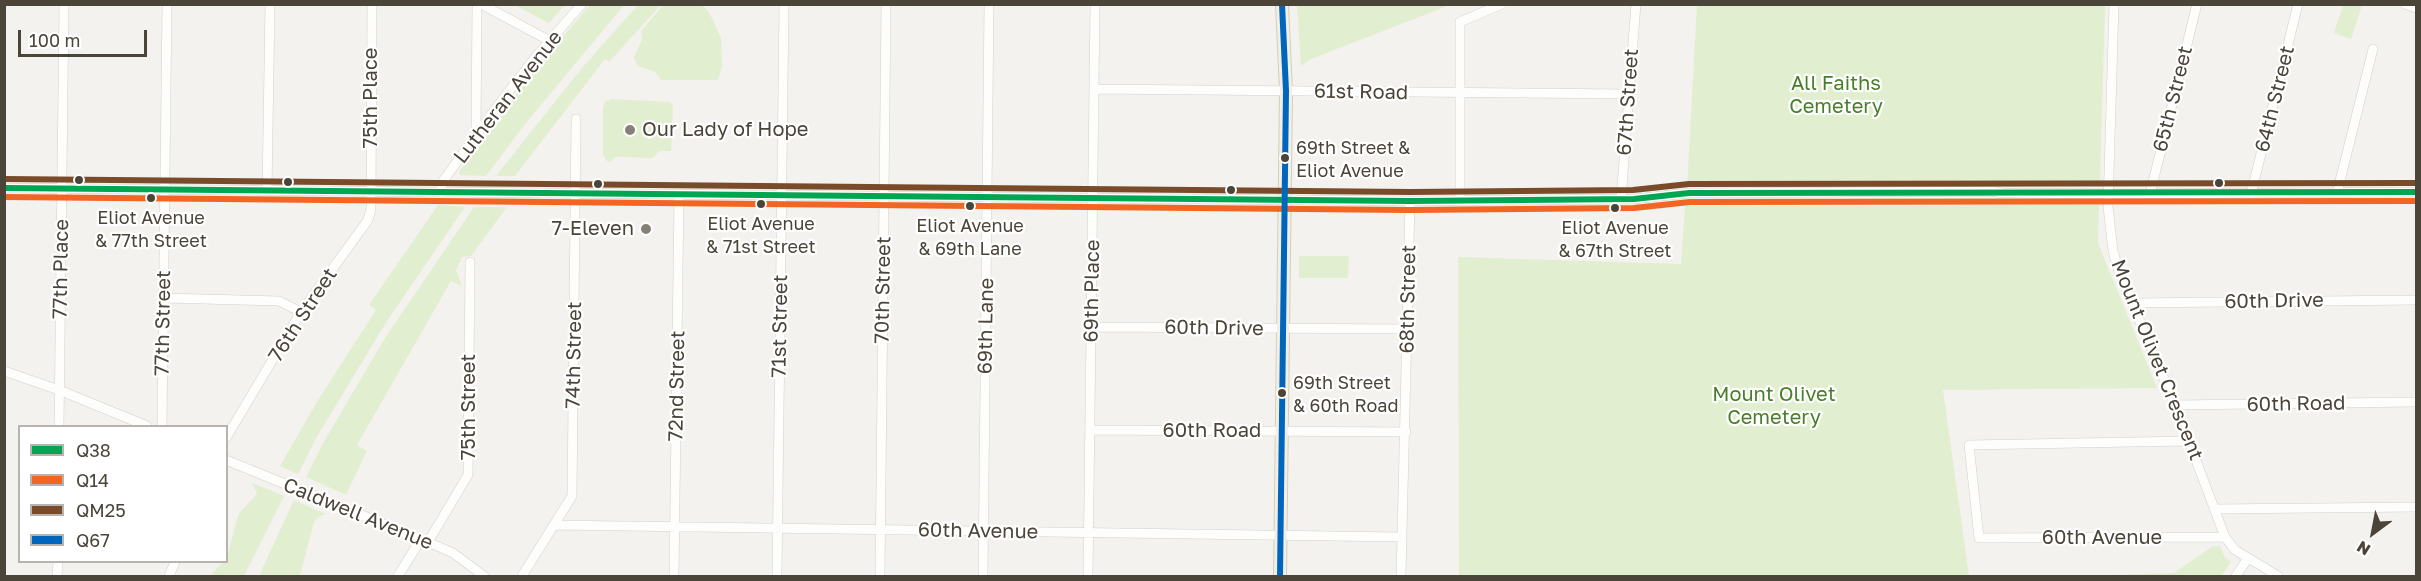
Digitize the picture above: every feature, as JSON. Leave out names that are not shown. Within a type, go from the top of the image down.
[{"type":"main road","points":[[1280,576],[1286,91],[1282,4]]},
{"type":"street","name":"77th Place","points":[[59,425],[64,4]]},
{"type":"street","name":"77th Street","points":[[162,425],[167,4]]},
{"type":"street","points":[[267,191],[270,4]]},
{"type":"street","name":"75th Place","points":[[371,192],[372,4]]},
{"type":"street","points":[[476,136],[479,4],[550,41]]},
{"type":"street","name":"Lutheran Avenue","points":[[441,193],[443,181],[509,91],[582,4]]},
{"type":"street","name":"71st Street","points":[[777,576],[784,4]]},
{"type":"street","name":"70th Street","points":[[880,576],[886,4]]},
{"type":"street","name":"69th Lane","points":[[983,576],[989,4]]},
{"type":"street","name":"69th Place","points":[[1088,576],[1095,4]]},
{"type":"street","points":[[1460,200],[1460,22],[1502,4]]},
{"type":"street","name":"67th Street","points":[[1621,199],[1636,4]]},
{"type":"street","name":"Mount Olivet Crescent","points":[[2114,4],[2109,194],[2109,217],[2114,251],[2132,303],[2175,405],[2225,537],[2235,550],[2278,576]]},
{"type":"street","name":"65th Street","points":[[2150,194],[2196,4]]},
{"type":"street","name":"64th Street","points":[[2251,194],[2298,4]]},
{"type":"street","points":[[2405,4],[2416,8]]},
{"type":"street","points":[[2337,193],[2373,49]]},
{"type":"street","name":"61st Road","points":[[1094,89],[1628,94]]},
{"type":"street","name":"74th Street","points":[[522,576],[572,496],[576,119]]},
{"type":"street","points":[[4,188],[1284,201],[1621,199],[1689,193],[2416,192]]},
{"type":"street","name":"76th Street","points":[[228,435],[301,312],[368,220],[371,209],[371,192]]},
{"type":"street","name":"72nd Street","points":[[674,576],[679,195]]},
{"type":"street","name":"68th Street","points":[[1401,576],[1410,201]]},
{"type":"street","name":"75th Street","points":[[398,576],[468,476],[470,262]]},
{"type":"street","points":[[164,298],[279,301],[301,312]]},
{"type":"street","name":"60th Drive","points":[[2132,303],[2416,300]]},
{"type":"street","name":"60th Drive","points":[[1092,327],[1408,329]]},
{"type":"street","points":[[4,371],[59,390],[145,425]]},
{"type":"street","name":"60th Road","points":[[2175,405],[2416,402]]},
{"type":"street","name":"60th Road","points":[[1090,430],[1406,432]]},
{"type":"street","name":"60th Avenue","points":[[2188,441],[1969,446],[1979,538],[2225,537]]},
{"type":"street","name":"Caldwell Avenue","points":[[228,461],[453,553],[484,576]]},
{"type":"street","points":[[2216,509],[2416,507]]},
{"type":"street","name":"60th Avenue","points":[[554,525],[1402,537]]},
{"type":"street","points":[[2236,576],[2248,558]]},
{"type":"green space","points":[[565,4],[549,23],[514,5]]},
{"type":"green space","points":[[664,4],[702,5],[709,12],[721,38],[722,67],[718,80],[661,80],[655,72],[638,66],[634,58],[642,39],[641,31]]},
{"type":"green space","points":[[1297,4],[1450,5],[1311,59],[1301,66]]},
{"type":"green space","points":[[590,5],[624,5],[525,124],[486,176],[460,175],[459,172],[535,69]]},
{"type":"green space","points":[[638,5],[661,5],[609,62],[605,59],[515,176],[496,176],[581,69]]},
{"type":"green space","name":"All Faiths Cemetery","points":[[1697,5],[2105,5],[2100,183],[2095,186],[2010,187],[1991,185],[1687,187]]},
{"type":"green space","points":[[2343,5],[2362,5],[2351,39],[2334,33]]},
{"type":"green space","points":[[611,99],[670,102],[673,106],[671,151],[659,151],[653,158],[615,157],[610,162],[607,161],[603,155],[603,108],[605,102]]},
{"type":"green space","points":[[438,205],[465,207],[387,321],[315,440],[298,474],[280,466],[318,400],[376,310],[369,305]]},
{"type":"green space","name":"Mount Olivet Cemetery","points":[[2099,205],[2098,243],[2157,388],[1943,390],[1969,576],[1459,576],[1458,257],[1681,264],[1685,206]]},
{"type":"green space","points":[[474,207],[507,207],[471,256],[462,257],[456,270],[462,286],[451,281],[357,445],[367,451],[346,495],[306,477],[323,443],[385,338]]},
{"type":"green space","points":[[1299,256],[1349,256],[1348,278],[1299,278]]},
{"type":"green space","points":[[252,483],[284,496],[244,576],[210,576],[222,563],[228,563],[237,519],[240,512],[257,494]]},
{"type":"green space","points":[[294,500],[325,514],[316,519],[313,525],[300,576],[259,576]]},
{"type":"green space","points":[[2213,546],[2220,546],[2225,558],[2231,562],[2221,576],[2072,576],[2174,573]]},
{"type":"transit line","name":"Q67","points":[[1280,576],[1286,91],[1282,4]]},
{"type":"transit line","name":"QM25","points":[[4,179],[1410,192],[1633,190],[1689,184],[2416,183]]},
{"type":"transit line","name":"Q38","points":[[4,188],[1410,201],[1634,199],[1689,193],[2416,192]]},
{"type":"transit line","name":"Q14","points":[[4,197],[1410,210],[1634,208],[1690,202],[2416,201]]},
{"type":"place","name":"Our Lady of Hope","points":[[630,130]]},
{"type":"place","name":"69th Street & Eliot Avenue","points":[[1285,158]]},
{"type":"place","name":"Eliot Avenue & 77th Street","points":[[151,198]]},
{"type":"place","name":"Eliot Avenue & 71st Street","points":[[761,204]]},
{"type":"place","name":"Eliot Avenue & 69th Lane","points":[[970,206]]},
{"type":"place","name":"Eliot Avenue & 67th Street","points":[[1615,208]]},
{"type":"place","name":"7-Eleven","points":[[646,229]]},
{"type":"place","name":"69th Street & 60th Road","points":[[1282,393]]}]
